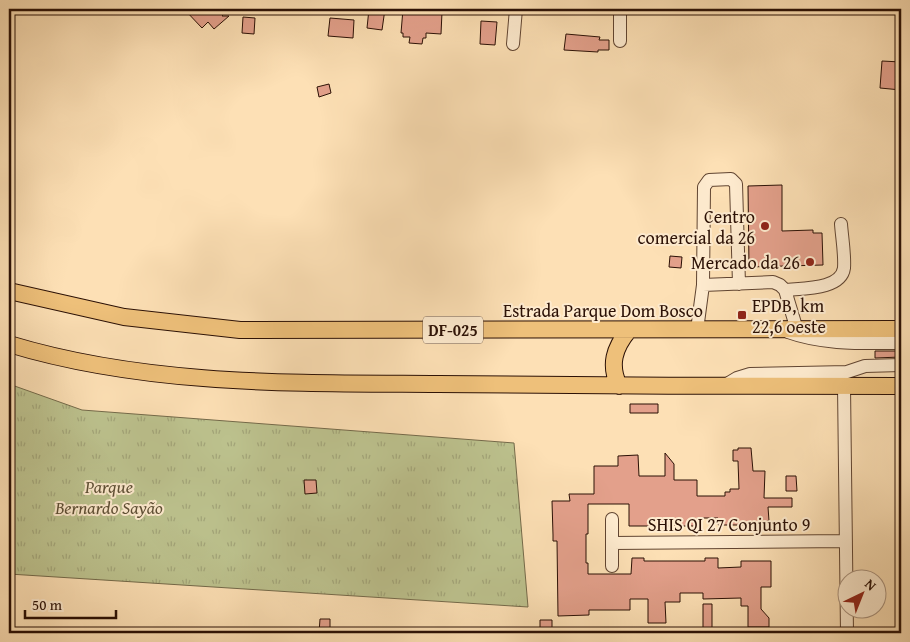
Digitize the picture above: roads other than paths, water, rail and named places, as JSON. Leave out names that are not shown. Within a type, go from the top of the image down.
[{"type":"main road","name":"Estrada Parque Dom Bosco","points":[[9,291],[124,317],[240,330],[901,329]]},
{"type":"main road","points":[[619,386],[614,374],[614,363],[620,340],[628,330]]},
{"type":"main road","points":[[9,344],[45,355],[150,373],[262,382],[722,387],[901,386]]},
{"type":"street","points":[[513,44],[516,9]]},
{"type":"street","points":[[620,9],[620,41]]},
{"type":"street","points":[[696,330],[703,284],[704,187],[709,180],[731,179],[736,184],[739,284]]},
{"type":"street","points":[[785,290],[821,286],[832,283],[840,277],[844,268],[842,224]]},
{"type":"street","points":[[703,284],[773,282],[780,285],[785,290],[791,330],[805,338],[845,343],[901,343]]},
{"type":"street","points":[[722,387],[737,378],[750,374],[847,372],[864,366],[901,365]]},
{"type":"street","points":[[844,386],[846,633]]},
{"type":"street","points":[[612,520],[612,566]]},
{"type":"street","name":"SHIS QI 27 Conjunto 9","points":[[612,543],[846,541]]},
{"type":"place","name":"Centro comercial da 26","points":[[765,226]]},
{"type":"place","name":"Mercado da 26","points":[[810,262]]},
{"type":"place","name":"EPDB, km 22,6 oeste","points":[[742,315]]},
{"type":"park label","name":"Parque Bernardo Sayão","points":[[109,496]]}]
